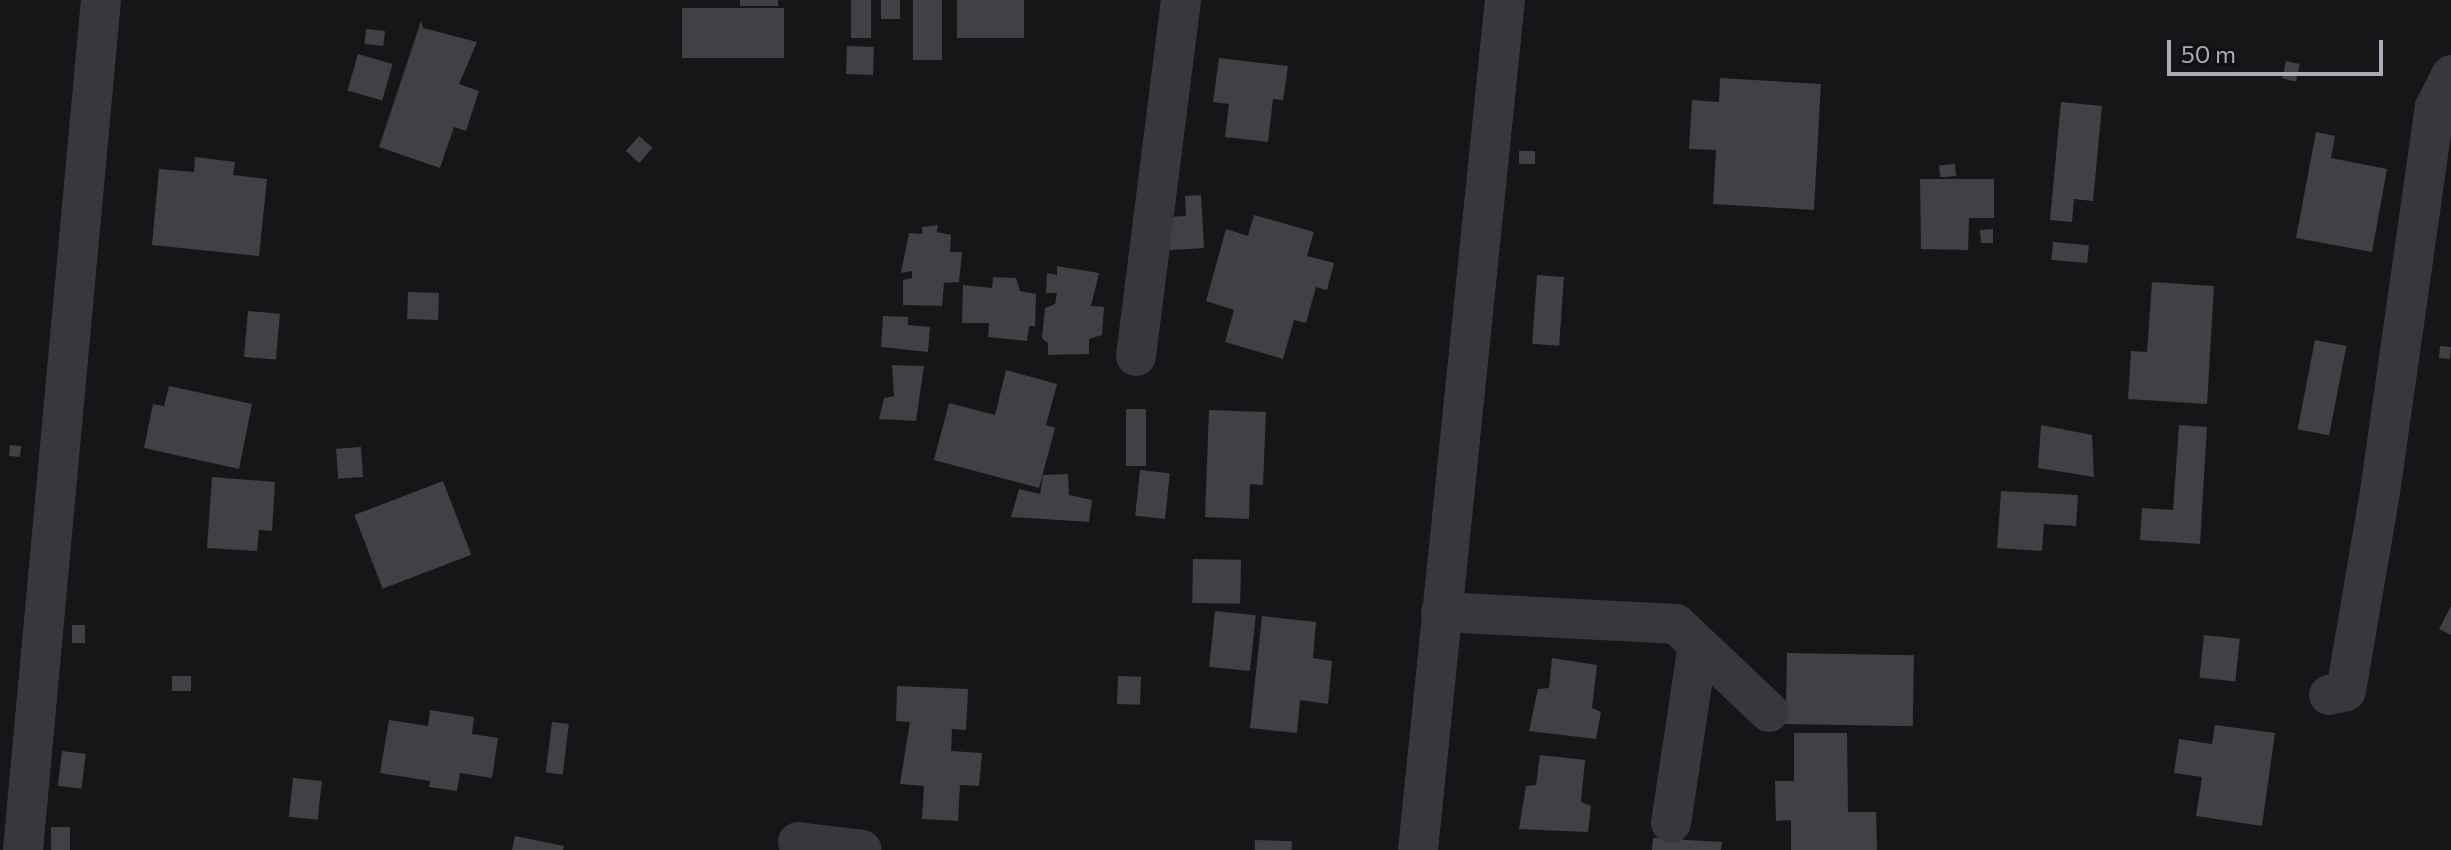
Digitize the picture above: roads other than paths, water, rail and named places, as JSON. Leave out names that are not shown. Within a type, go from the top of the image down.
[{"type":"street","points":[[23,850],[101,0]]},
{"type":"street","points":[[1136,356],[1181,0]]},
{"type":"street","points":[[1418,850],[1505,0]]},
{"type":"street","points":[[2329,695],[2346,691],[2380,492],[2435,107],[2451,75]]},
{"type":"street","points":[[1441,612],[1676,624],[1769,712]]},
{"type":"street","points":[[1671,823],[1698,645]]},
{"type":"street","points":[[801,838],[862,850]]}]
